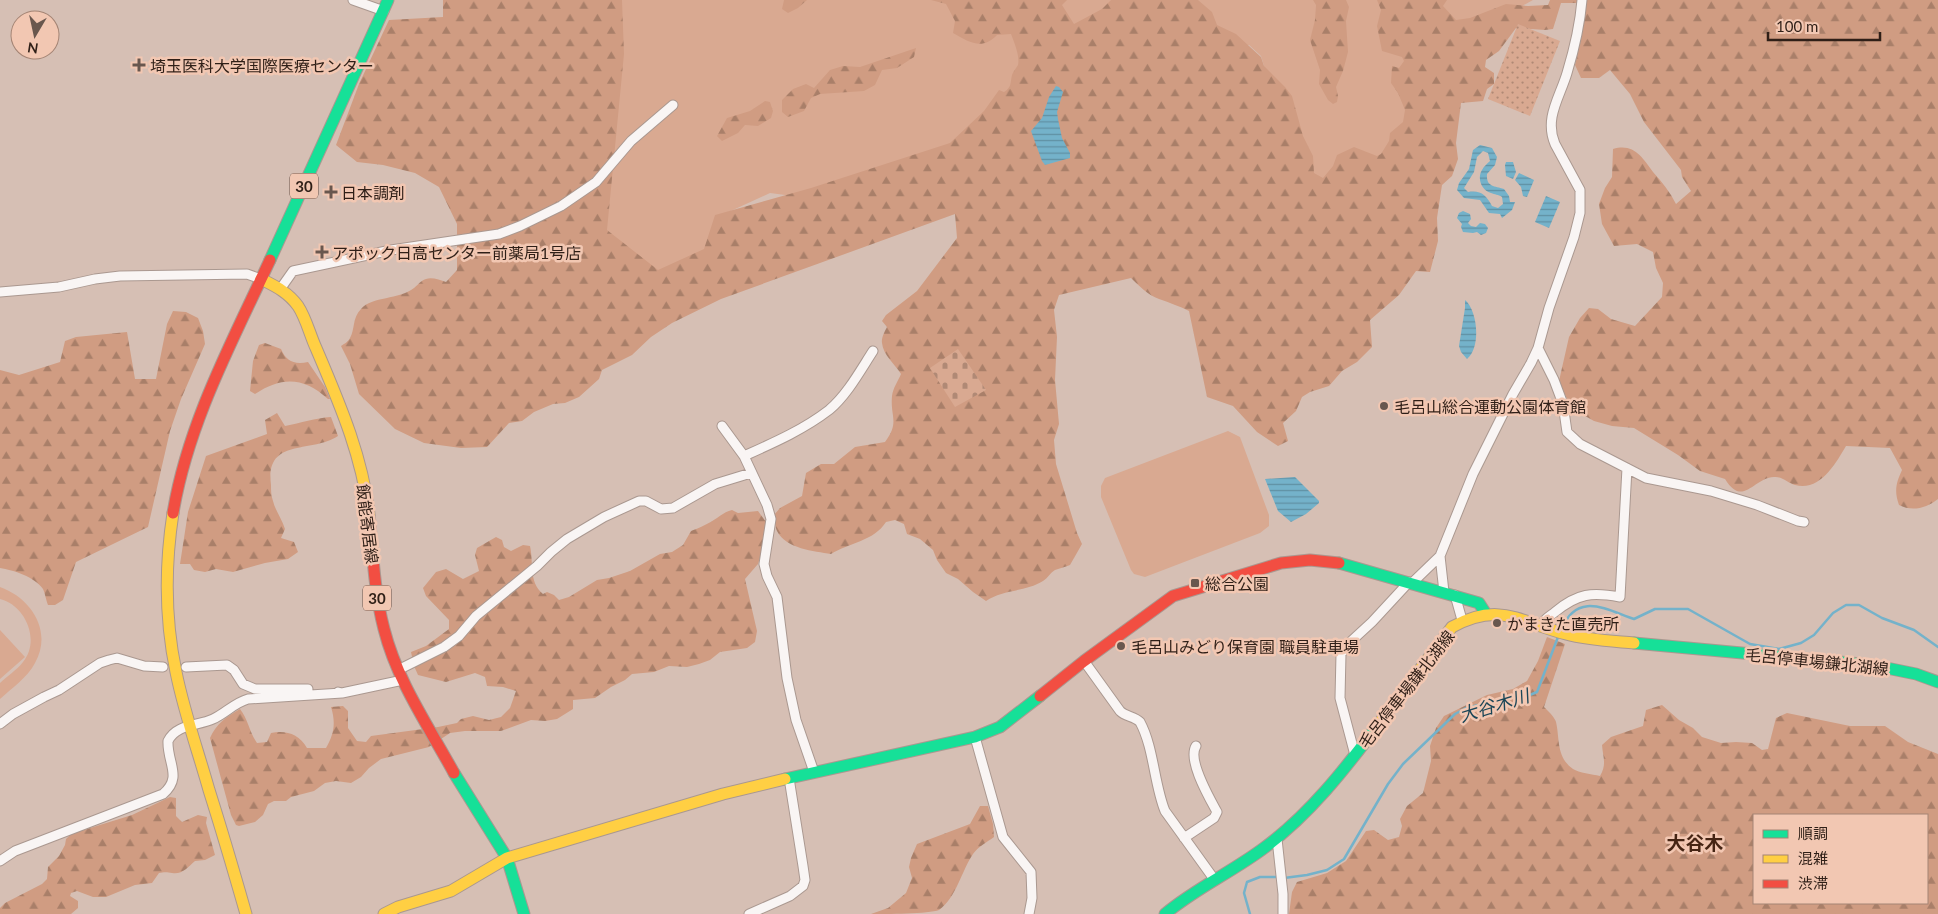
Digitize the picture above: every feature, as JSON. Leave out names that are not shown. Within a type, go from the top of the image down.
[{"type":"main road","name":"30","points":[[246,914],[176,676],[169,627],[167,572],[171,522],[182,468],[199,416],[388,0]]},
{"type":"main road","name":"飯能寄居線","points":[[262,279],[280,288],[298,306],[332,385],[356,452],[368,507],[376,592],[384,630],[401,675],[465,793],[507,858],[524,914]]},
{"type":"main road","points":[[384,914],[398,907],[451,891],[507,858],[723,794],[975,737],[1013,718],[1084,661],[1173,596],[1281,563],[1326,560],[1450,593],[1479,603],[1486,614]]},
{"type":"main road","name":"毛呂停車場鎌北湖線","points":[[1165,914],[1176,904],[1246,861],[1277,839],[1317,801],[1355,755],[1452,627],[1462,620],[1486,614],[1508,614],[1560,632],[1599,640],[1872,665],[1916,674],[1938,682]]},
{"type":"street","points":[[353,0],[384,11]]},
{"type":"street","points":[[1355,755],[1340,698],[1341,654],[1347,645],[1410,582],[1440,556],[1473,474],[1538,348],[1580,213],[1580,190],[1554,144],[1550,124],[1555,105],[1567,75],[1582,0]]},
{"type":"street","points":[[280,288],[293,271],[391,250],[499,234],[545,214],[580,194],[596,182],[631,141],[673,105]]},
{"type":"street","points":[[0,292],[58,287],[120,276],[247,274],[262,279]]},
{"type":"street","points":[[1538,348],[1554,380],[1563,404],[1567,432],[1580,444],[1646,478],[1711,491],[1804,522]]},
{"type":"street","points":[[744,456],[801,429],[830,409],[843,395],[873,352]]},
{"type":"street","points":[[722,426],[744,456],[767,505],[771,519],[764,564],[779,605],[787,678],[796,720],[814,772]]},
{"type":"street","points":[[1541,625],[1542,622],[1560,608],[1577,597],[1593,594],[1620,597],[1627,468]]},
{"type":"street","points":[[0,861],[15,851],[163,794],[172,786],[174,778],[168,741],[173,733],[214,719],[233,705],[248,699],[342,693],[401,675],[459,636],[476,616],[567,539],[604,517],[639,501],[646,501],[661,509],[673,508],[715,484],[751,473]]},
{"type":"street","points":[[1440,556],[1450,593],[1462,620]]},
{"type":"street","points":[[0,724],[13,714],[59,690],[100,663],[108,660],[117,658],[144,666],[163,667]]},
{"type":"street","points":[[1084,661],[1120,712],[1136,718],[1140,722],[1165,811],[1214,879]]},
{"type":"street","points":[[186,667],[227,665],[234,670],[243,684],[255,689],[326,689],[342,693]]},
{"type":"street","points":[[975,737],[1003,838],[1031,872],[1032,898],[1029,914]]},
{"type":"street","points":[[1184,838],[1214,818],[1217,812],[1201,780],[1193,755],[1196,746]]},
{"type":"street","points":[[749,914],[790,896],[803,886],[804,873],[789,778]]},
{"type":"street","points":[[1277,839],[1283,914]]},
{"type":"green space","points":[[443,0],[622,0],[624,54],[607,230],[658,270],[704,249],[715,215],[811,188],[950,143],[984,111],[999,90],[1004,92],[1007,90],[1010,87],[1012,75],[1018,65],[1018,57],[1011,34],[997,35],[986,43],[981,44],[970,42],[953,33],[955,21],[946,4],[931,0],[1067,0],[1062,5],[1074,24],[1102,9],[1111,0],[1198,0],[1212,12],[1217,25],[1236,34],[1261,57],[1264,66],[1292,96],[1303,136],[1313,156],[1314,173],[1323,178],[1333,166],[1337,155],[1354,147],[1377,156],[1381,154],[1389,141],[1390,133],[1403,122],[1405,110],[1398,93],[1391,83],[1392,66],[1399,68],[1404,61],[1402,57],[1382,51],[1377,26],[1381,10],[1377,0],[1447,0],[1443,6],[1456,20],[1470,18],[1506,4],[1548,5],[1550,0],[1578,0],[1578,3],[1561,3],[1553,29],[1516,28],[1499,51],[1486,60],[1485,67],[1494,73],[1494,84],[1487,89],[1483,101],[1461,103],[1456,143],[1458,159],[1452,176],[1442,185],[1437,218],[1438,241],[1430,272],[1416,271],[1399,295],[1370,320],[1372,347],[1357,362],[1342,371],[1329,386],[1310,392],[1302,397],[1296,411],[1283,423],[1288,441],[1278,446],[1257,432],[1233,406],[1207,397],[1189,311],[1151,295],[1131,278],[1059,295],[1054,310],[1057,337],[1055,380],[1059,424],[1054,440],[1056,464],[1082,544],[1070,565],[1055,570],[1045,580],[1036,585],[1000,594],[986,601],[958,579],[946,573],[933,550],[920,539],[907,534],[904,524],[895,520],[886,522],[868,538],[831,554],[801,548],[787,542],[777,531],[774,515],[780,508],[802,496],[806,473],[821,464],[834,464],[855,447],[885,442],[890,435],[893,424],[892,403],[894,387],[901,374],[883,347],[882,339],[887,327],[882,321],[886,315],[917,291],[957,238],[955,214],[721,299],[672,323],[651,337],[632,355],[602,370],[599,379],[579,397],[565,403],[553,404],[534,412],[522,421],[509,423],[487,447],[461,448],[424,443],[395,429],[359,394],[350,364],[341,346],[349,339],[358,313],[372,302],[408,292],[428,278],[446,282],[457,270],[457,224],[439,187],[415,173],[383,165],[357,162],[336,145],[359,84],[389,20],[443,17]]},
{"type":"green space","points":[[621,0],[1533,0],[1439,52],[1402,224],[1294,208],[1264,66],[1261,56],[1249,45],[1031,103],[839,202],[770,193],[722,215],[736,258],[659,296],[597,229]]},
{"type":"green space","points":[[784,0],[807,0],[798,8],[788,13],[782,9]]},
{"type":"green space","points":[[1313,0],[1346,0],[1349,7],[1346,21],[1348,52],[1336,87],[1337,102],[1333,104],[1328,100],[1319,84],[1320,70],[1310,40],[1315,20],[1316,5]]},
{"type":"green space","points":[[1586,0],[1938,0],[1938,499],[1934,502],[1914,509],[1899,505],[1896,487],[1902,470],[1890,448],[1846,446],[1832,468],[1812,484],[1804,486],[1795,485],[1774,477],[1743,491],[1737,491],[1725,479],[1700,471],[1634,428],[1612,426],[1594,421],[1571,408],[1559,381],[1569,337],[1580,318],[1589,308],[1598,309],[1611,319],[1635,326],[1662,297],[1663,283],[1656,268],[1653,252],[1637,244],[1614,246],[1602,224],[1599,204],[1605,188],[1612,177],[1613,149],[1627,148],[1637,153],[1663,183],[1676,204],[1691,191],[1682,177],[1681,170],[1644,122],[1630,94],[1610,70],[1599,78],[1581,78],[1575,65],[1581,39]]},
{"type":"green space","points":[[1518,24],[1560,41],[1530,116],[1488,99]]},
{"type":"green space","points":[[916,48],[914,57],[897,68],[882,70],[875,85],[864,91],[820,94],[811,98],[804,111],[788,117],[782,112],[782,100],[793,89],[806,84],[814,88],[830,70],[843,66],[860,67]]},
{"type":"green space","points":[[765,101],[770,102],[773,111],[771,118],[758,126],[745,125],[738,133],[722,141],[717,136],[727,118],[750,111]]},
{"type":"green space","points":[[173,311],[186,312],[198,318],[205,344],[181,399],[170,431],[148,527],[76,562],[63,600],[55,605],[48,605],[43,589],[35,581],[17,572],[0,568],[0,370],[19,375],[60,362],[65,341],[76,337],[127,332],[135,379],[156,379],[167,324]]},
{"type":"green space","points":[[265,343],[281,349],[285,357],[291,361],[299,363],[308,362],[325,387],[330,399],[310,386],[293,382],[274,384],[255,394],[250,391],[253,361],[259,345]]},
{"type":"green space","points":[[958,349],[986,390],[955,407],[930,368]]},
{"type":"green space","points":[[277,413],[285,426],[331,417],[338,436],[327,441],[282,453],[275,460],[271,470],[272,497],[285,529],[281,538],[294,542],[298,552],[288,559],[233,572],[216,569],[205,572],[194,570],[190,564],[180,564],[188,512],[206,456],[267,434],[265,420]]},
{"type":"green space","points":[[1228,431],[1240,437],[1269,515],[1269,526],[1260,533],[1145,577],[1134,574],[1101,497],[1101,486],[1105,478]]},
{"type":"green space","points":[[732,510],[738,513],[758,511],[766,522],[765,542],[758,564],[745,579],[757,631],[755,642],[747,648],[720,652],[710,660],[687,667],[669,666],[654,672],[632,674],[595,698],[573,700],[573,709],[557,719],[545,721],[531,720],[501,731],[450,733],[429,747],[381,759],[361,777],[351,783],[336,781],[325,783],[314,791],[291,797],[286,801],[274,801],[268,804],[263,815],[255,822],[236,825],[231,815],[210,738],[222,721],[240,709],[257,743],[267,742],[271,733],[282,732],[296,736],[307,748],[326,748],[333,728],[331,707],[343,706],[348,711],[348,728],[357,741],[366,742],[371,736],[438,727],[457,723],[461,719],[473,716],[489,720],[501,717],[510,708],[516,691],[503,687],[487,686],[485,677],[475,673],[446,682],[418,675],[411,652],[426,646],[449,629],[449,620],[426,596],[423,588],[436,572],[446,569],[463,579],[479,571],[475,555],[477,548],[496,537],[502,540],[504,547],[511,551],[523,545],[530,546],[533,578],[538,589],[543,594],[547,592],[554,595],[559,600],[569,597],[597,580],[630,571],[660,554],[672,552],[683,545],[691,531],[708,524]]},
{"type":"green space","points":[[0,587],[11,592],[29,607],[36,617],[41,639],[40,651],[32,668],[0,699],[0,683],[23,662],[31,644],[28,624],[17,608],[0,599]]},
{"type":"green space","points":[[0,630],[25,657],[0,679]]},
{"type":"green space","points":[[1547,637],[1565,644],[1544,707],[1556,722],[1561,753],[1568,764],[1573,769],[1600,776],[1604,764],[1602,745],[1611,737],[1643,726],[1646,710],[1662,705],[1702,737],[1721,743],[1752,743],[1762,750],[1768,749],[1776,718],[1787,713],[1850,726],[1885,726],[1908,742],[1938,754],[1938,914],[1289,914],[1292,892],[1297,882],[1327,873],[1346,861],[1366,831],[1374,830],[1388,840],[1399,837],[1402,826],[1400,819],[1407,806],[1423,793],[1431,761],[1430,746],[1436,728],[1444,716],[1487,695],[1513,689],[1527,681],[1538,661]]},
{"type":"green space","points":[[170,797],[176,798],[176,816],[182,822],[198,815],[207,817],[206,823],[215,855],[205,860],[195,861],[182,872],[159,873],[152,883],[135,885],[106,897],[93,897],[77,891],[71,893],[70,896],[78,901],[78,908],[71,914],[0,914],[0,908],[5,903],[42,884],[47,879],[48,867],[59,856],[66,839],[71,834],[132,815]]},
{"type":"green space","points":[[980,806],[988,806],[994,837],[973,854],[945,905],[939,910],[926,912],[871,914],[888,908],[906,893],[912,878],[909,867],[911,858],[917,844],[970,824]]},
{"type":"water","points":[[1056,86],[1063,92],[1057,112],[1062,138],[1070,153],[1070,158],[1045,165],[1031,131],[1042,118],[1049,97]]},
{"type":"water","points":[[1480,145],[1492,148],[1497,157],[1495,165],[1487,174],[1489,184],[1504,189],[1509,196],[1510,202],[1515,202],[1512,210],[1502,218],[1500,214],[1489,213],[1480,200],[1464,198],[1457,190],[1459,183],[1469,169],[1473,150]],"holes":[[[1483,151],[1488,153],[1490,161],[1482,170],[1480,180],[1482,187],[1492,194],[1502,197],[1503,204],[1498,208],[1492,206],[1483,194],[1468,192],[1464,188],[1474,172],[1477,157]]]},
{"type":"water","points":[[1506,162],[1513,162],[1516,172],[1513,179],[1506,176]]},
{"type":"water","points":[[1519,173],[1534,180],[1527,197],[1523,196],[1521,187],[1515,180]]},
{"type":"water","points":[[1546,196],[1560,202],[1549,228],[1535,222]]},
{"type":"water","points":[[1463,211],[1470,214],[1471,219],[1468,223],[1471,226],[1476,227],[1480,223],[1485,224],[1488,228],[1486,233],[1481,235],[1477,232],[1463,232],[1462,224],[1457,218],[1459,213]]},
{"type":"water","points":[[1465,300],[1473,312],[1476,329],[1474,347],[1467,359],[1459,346]]},
{"type":"water","points":[[1295,477],[1319,503],[1306,514],[1291,522],[1278,511],[1265,479]]},
{"type":"waterway","name":"大谷木川","points":[[1561,630],[1575,610],[1583,607],[1593,606],[1602,608],[1634,619],[1655,609],[1688,609],[1750,644],[1779,649],[1801,643],[1814,635],[1833,613],[1846,605],[1859,605],[1882,618],[1914,630],[1938,647]]},
{"type":"waterway","name":"大谷木川","points":[[1284,878],[1327,870],[1344,859],[1388,784],[1403,764],[1455,714],[1466,708],[1508,698],[1525,697],[1537,692],[1558,637]]},
{"type":"waterway","name":"大谷木川","points":[[1250,914],[1244,893],[1247,882],[1260,877],[1279,877]]},
{"type":"traffic: fast","points":[[270,260],[388,0]]},
{"type":"traffic: fast","points":[[1339,563],[1479,603],[1486,614]]},
{"type":"traffic: fast","points":[[1634,643],[1872,665],[1916,674],[1938,682]]},
{"type":"traffic: fast","points":[[785,779],[975,737],[1000,727],[1040,696]]},
{"type":"traffic: fast","points":[[1165,914],[1189,896],[1252,857],[1296,821],[1326,791],[1378,725]]},
{"type":"traffic: fast","points":[[454,773],[507,858],[524,914]]},
{"type":"traffic: slow","points":[[261,279],[286,293],[298,306],[303,316],[350,434],[363,478],[370,524]]},
{"type":"traffic: slow","points":[[173,513],[167,592],[172,652],[187,717],[246,914]]},
{"type":"traffic: slow","points":[[1378,725],[1452,627],[1469,619],[1483,615],[1509,616],[1574,636],[1634,643]]},
{"type":"traffic: slow","points":[[384,914],[398,907],[451,891],[507,858],[723,794],[785,779]]},
{"type":"traffic: jam","points":[[173,513],[189,447],[200,415],[270,260]]},
{"type":"traffic: jam","points":[[370,524],[378,603],[390,648],[414,703],[454,773]]},
{"type":"traffic: jam","points":[[1040,696],[1084,661],[1173,596],[1281,563],[1310,560],[1339,563]]},
{"type":"place","name":"埼玉医科大学国際医療センター","points":[[139,65]]},
{"type":"place","name":"日本調剤","points":[[331,192]]},
{"type":"place","name":"アポック日高センター前薬局1号店","points":[[322,252]]},
{"type":"place","name":"毛呂山総合運動公園体育館","points":[[1384,406]]},
{"type":"place","name":"総合公園","points":[[1195,583]]},
{"type":"place","name":"かまきた直売所","points":[[1497,623]]},
{"type":"place","name":"毛呂山みどり保育園 職員駐車場","points":[[1121,646]]},
{"type":"district","name":"大谷木","points":[[1695,842]]}]
